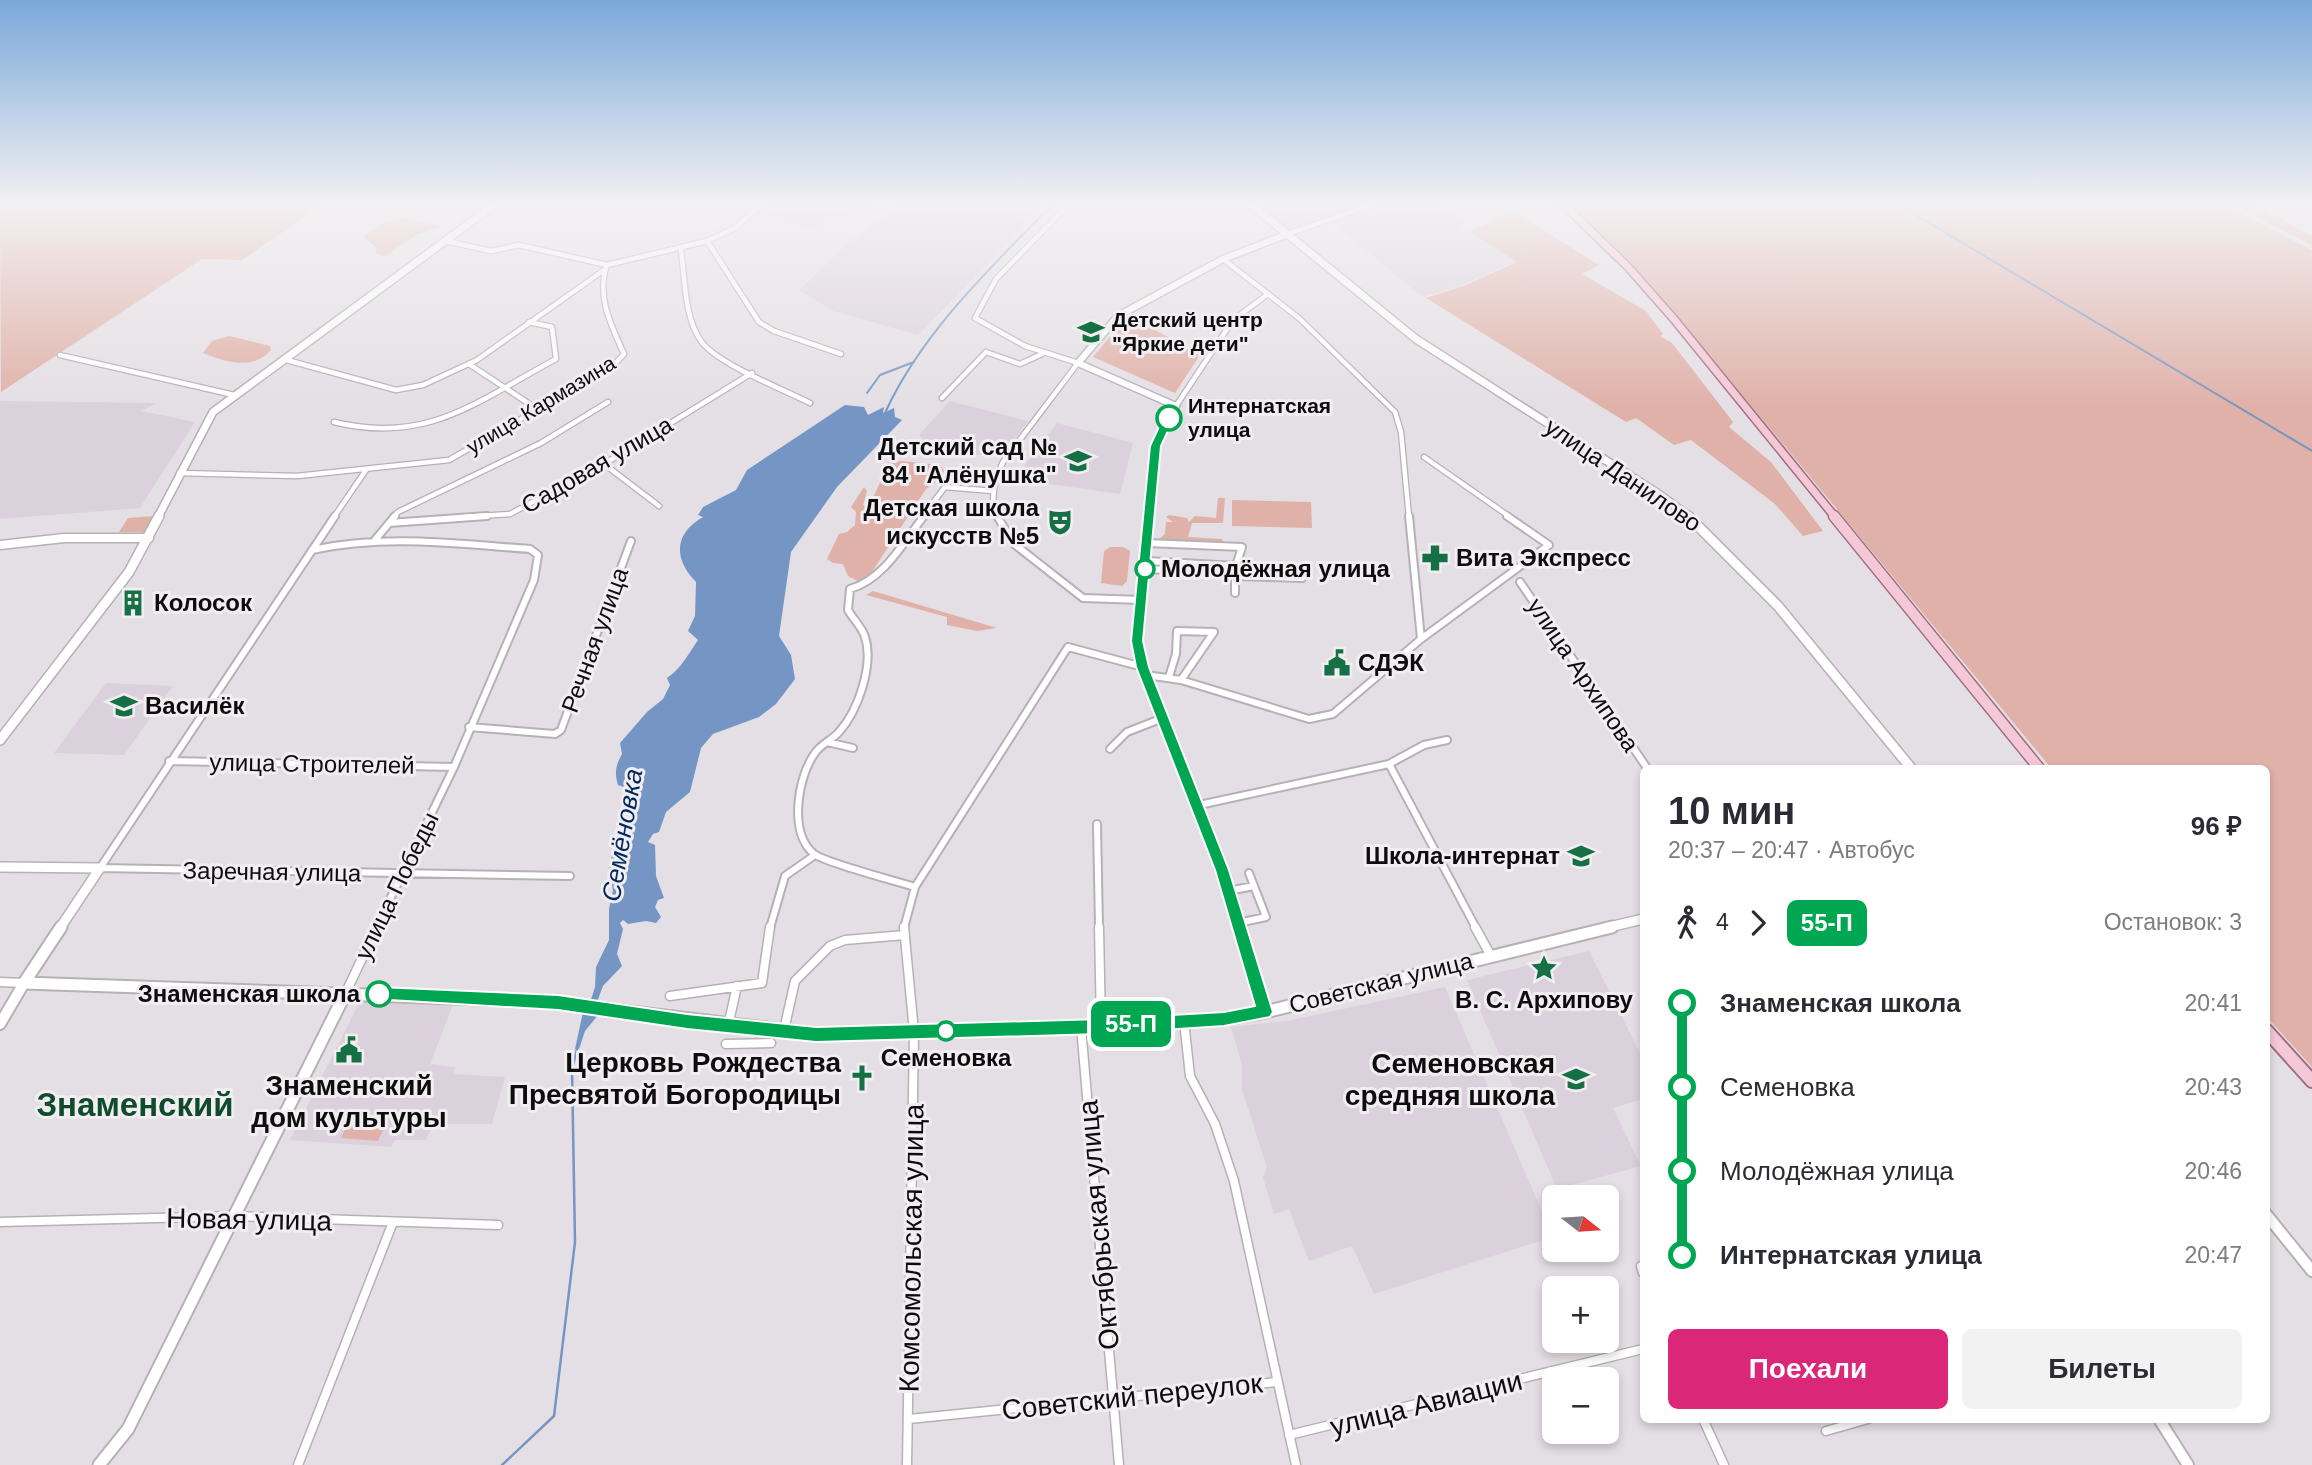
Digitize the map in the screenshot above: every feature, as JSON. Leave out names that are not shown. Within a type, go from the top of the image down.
[{"type":"main road","points":[[0,740],[117,591],[149,538],[178,473],[210,416],[234,395],[405,270]]},
{"type":"main road","name":"улица Данилово","points":[[1332,270],[1416,339],[1660,495],[1700,525],[1778,606],[1909,765]]},
{"type":"main road","points":[[1631,270],[1673,318],[2037,765]]},
{"type":"main road","name":"Заречная улица","points":[[0,867],[100,868]]},
{"type":"main road","points":[[24,983],[100,868]]},
{"type":"main road","name":"Советская улица","points":[[24,983],[346,992],[575,1005],[784,1032],[914,1032],[1081,1027],[1184,1021],[1265,1012],[1640,920]]},
{"type":"main road","name":"улица Победы","points":[[99,1465],[128,1429],[346,992]]},
{"type":"main road","points":[[2270,1034],[2312,1081]]},
{"type":"street","points":[[283,359],[397,390],[426,384],[494,351],[528,322],[602,270]]},
{"type":"street","name":"улица Кармазина","points":[[178,473],[297,476],[449,460],[612,367],[624,354],[608,318],[603,290],[605,270]]},
{"type":"street","points":[[684,270],[700,342],[718,356],[810,403]]},
{"type":"street","points":[[726,270],[759,321],[774,331],[841,354]]},
{"type":"street","points":[[1004,270],[996,279],[975,318],[1046,354],[1078,363],[1176,406]]},
{"type":"street","points":[[1142,600],[1083,598],[1028,556],[1005,533],[994,510],[994,480],[1012,447],[1118,316],[1202,270]]},
{"type":"street","points":[[1238,270],[1300,319],[1390,405],[1399,421],[1420,639]]},
{"type":"street","points":[[1265,1012],[1199,805],[1144,671],[1137,641],[1155,446],[1176,406],[1233,320],[1268,294]]},
{"type":"street","points":[[334,422],[360,429],[419,428],[438,422],[556,359],[552,327],[528,322]]},
{"type":"street","points":[[942,398],[986,352],[1020,364],[1038,354],[1046,354]]},
{"type":"street","points":[[60,355],[234,395]]},
{"type":"street","points":[[470,363],[537,410]]},
{"type":"street","name":"Садовая улица","points":[[389,523],[510,514],[604,464],[752,373]]},
{"type":"street","points":[[312,550],[347,541],[375,540],[398,512],[529,449],[608,402]]},
{"type":"street","points":[[1144,671],[1308,719],[1318,719],[1333,714],[1420,639],[1549,545],[1424,457]]},
{"type":"street","points":[[604,464],[659,506]]},
{"type":"street","points":[[100,868],[366,470]]},
{"type":"street","points":[[915,887],[815,855],[802,838],[801,806],[810,761],[840,731],[865,675],[868,655],[864,634],[846,610],[850,589],[867,584],[889,562],[945,487],[993,491]]},
{"type":"street","points":[[0,545],[64,538],[149,538]]},
{"type":"street","name":"улица Победы","points":[[346,992],[454,767],[534,580],[538,555],[530,549],[375,540]]},
{"type":"street","name":"Речная улица","points":[[469,727],[555,734],[561,730],[631,541]]},
{"type":"street","points":[[1147,543],[1242,547],[1236,571],[1235,593]]},
{"type":"street","points":[[1145,565],[1302,578]]},
{"type":"street","name":"улица Архипова","points":[[1520,582],[1645,765]]},
{"type":"street","points":[[1168,677],[1176,654],[1177,631],[1214,632],[1181,680]]},
{"type":"street","name":"Комсомольская улица","points":[[907,1465],[914,1032],[905,935],[907,910],[915,887],[1068,647],[1144,671]]},
{"type":"street","points":[[1110,749],[1127,732],[1163,718]]},
{"type":"street","points":[[1199,805],[1388,764],[1424,745],[1447,740]]},
{"type":"street","points":[[827,742],[853,748]]},
{"type":"street","name":"улица Строителей","points":[[169,761],[454,767]]},
{"type":"street","points":[[1388,764],[1491,956]]},
{"type":"street","points":[[1097,824],[1101,1026]]},
{"type":"street","points":[[670,996],[762,983],[772,914],[785,876],[815,855]]},
{"type":"street","name":"Заречная улица","points":[[100,868],[570,876]]},
{"type":"street","points":[[1238,923],[1266,917],[1249,873]]},
{"type":"street","points":[[1228,891],[1254,886]]},
{"type":"street","points":[[784,1032],[795,981],[830,946],[845,940],[905,935]]},
{"type":"street","points":[[0,982],[24,983],[0,1024]]},
{"type":"street","points":[[728,1026],[737,986]]},
{"type":"street","name":"Советский переулок","points":[[909,1419],[1114,1401],[1276,1382],[1234,1181],[1215,1124],[1190,1076],[1184,1021]]},
{"type":"street","name":"Октябрьская улица","points":[[1081,1027],[1119,1465]]},
{"type":"street","points":[[726,1044],[771,1043]]},
{"type":"street","name":"Новая улица","points":[[0,1222],[234,1216],[498,1225]]},
{"type":"street","points":[[2270,1219],[2312,1271]]},
{"type":"street","points":[[298,1465],[393,1222]]},
{"type":"street","name":"улица Авиации","points":[[1289,1435],[1640,1350]]},
{"type":"street","points":[[1276,1382],[1296,1465]]},
{"type":"street","points":[[1705,1423],[1720,1464]]},
{"type":"street","points":[[1826,1431],[1854,1423]]},
{"type":"street","points":[[2162,1423],[2188,1465]]},
{"type":"shaded area","points":[[0,270],[185,270],[1,392]]},
{"type":"shaded area","points":[[820,270],[982,270],[918,335],[833,311],[799,290]]},
{"type":"shaded area","points":[[1391,270],[1495,270],[1465,284],[1422,297]]},
{"type":"shaded area","points":[[1498,270],[1589,270],[1582,274],[1646,311],[1663,334],[1660,336],[1672,343],[1733,422],[1729,427],[1771,462],[1823,531],[1803,536],[1775,504],[1691,440],[1674,445],[1636,418],[1626,422],[1426,298],[1466,285]]},
{"type":"shaded area","points":[[1636,270],[2312,270],[2312,1067],[2270,1020],[2270,765],[2049,765],[1668,305]]},
{"type":"shaded area","points":[[1128,315],[1200,355],[1175,393],[1093,357]]},
{"type":"shaded area","points":[[229,336],[270,346],[271,350],[264,357],[247,363],[229,362],[203,353],[212,341]]},
{"type":"shaded area","points":[[0,401],[157,403],[141,411],[195,422],[140,508],[0,519]]},
{"type":"shaded area","points":[[950,401],[1028,421],[1002,456],[936,453],[919,435]]},
{"type":"shaded area","name":"Детский сад № 84 \"Алёнушка\"","points":[[1057,423],[1133,443],[1120,494],[1014,479]]},
{"type":"shaded area","points":[[889,462],[940,465],[944,471],[939,480],[926,489],[868,578],[860,582],[848,576],[843,564],[827,559],[839,534],[847,532],[855,525],[856,512],[851,507],[864,487],[867,491],[863,505],[869,507]]},
{"type":"shaded area","points":[[1218,498],[1225,498],[1223,523],[1192,523],[1188,537],[1222,539],[1224,545],[1158,540],[1165,534],[1166,522],[1173,522],[1166,517],[1169,515],[1187,518],[1189,522],[1195,516],[1216,518]]},
{"type":"shaded area","points":[[1232,500],[1311,502],[1312,528],[1232,526]]},
{"type":"shaded area","points":[[156,516],[147,532],[119,532],[128,518]]},
{"type":"shaded area","points":[[1110,547],[1123,547],[1130,551],[1127,581],[1122,586],[1101,583],[1104,551]]},
{"type":"shaded area","points":[[873,591],[997,628],[977,631],[947,625],[947,617],[866,595]]},
{"type":"shaded area","name":"Василёк","points":[[106,683],[173,686],[124,755],[54,753]]},
{"type":"shaded area","name":"Семеновская средняя школа","points":[[1589,951],[1640,1053],[1640,1100],[1613,1108],[1640,1166],[1572,1185],[1555,1185],[1467,980]]},
{"type":"shaded area","points":[[1445,987],[1542,1212],[1542,1241],[1374,1294],[1352,1246],[1309,1261],[1289,1209],[1274,1214],[1263,1177],[1267,1168],[1242,1089],[1242,1065],[1231,1027],[1287,1021]]},
{"type":"shaded area","points":[[360,1001],[453,1005],[430,1064],[455,1067],[453,1074],[505,1077],[492,1124],[434,1124],[426,1140],[395,1140],[391,1147],[290,1140]]},
{"type":"shaded area","points":[[351,1117],[388,1119],[378,1141],[341,1138]]},
{"type":"water","points":[[845,405],[864,407],[868,415],[884,407],[883,413],[894,408],[895,417],[902,420],[837,487],[791,552],[779,636],[791,655],[795,679],[776,704],[759,717],[713,734],[701,748],[690,792],[666,812],[659,832],[653,834],[648,842],[655,845],[656,876],[664,898],[658,900],[655,907],[661,917],[656,923],[646,921],[628,924],[623,920],[620,923],[623,929],[617,954],[622,966],[603,986],[593,1013],[599,1014],[585,1031],[579,1049],[575,1049],[583,1012],[587,1012],[595,987],[596,967],[609,940],[609,909],[613,890],[609,871],[612,855],[631,824],[627,788],[618,785],[616,776],[622,754],[620,743],[647,712],[663,699],[670,685],[667,678],[681,665],[698,640],[688,631],[695,616],[696,582],[681,556],[682,539],[686,531],[703,517],[698,515],[703,507],[736,490],[747,470]]},
{"type":"waterway","name":"Семёновка","points":[[913,362],[939,327],[989,270]]},
{"type":"waterway","points":[[2009,270],[2312,451]]},
{"type":"waterway","points":[[867,393],[880,375],[913,362]]},
{"type":"waterway","name":"Семёновка","points":[[885,413],[913,362]]},
{"type":"waterway","name":"Семёновка","points":[[502,1465],[554,1416],[575,1242],[572,1069],[577,1049]]},
{"type":"bus line","name":"55-П","points":[[379,994],[558,1002],[687,1021],[816,1034],[1101,1026],[1224,1019],[1265,1012],[1222,870],[1199,805],[1143,667],[1137,641],[1155,446],[1169,418]]},
{"type":"place","name":"Детский центр \"Яркие дети\"","points":[[1091,332]]},
{"type":"place","name":"Интернатская улица","points":[[1169,418]]},
{"type":"place","name":"Детский сад № 84 \"Алёнушка\"","points":[[1078,461]]},
{"type":"place","name":"Детская школа искусств №5","points":[[1060,522]]},
{"type":"place","name":"Вита Экспресс","points":[[1435,558]]},
{"type":"place","name":"Молодёжная улица","points":[[1145,569]]},
{"type":"place","name":"Колосок","points":[[133,603]]},
{"type":"place","name":"СДЭК","points":[[1337,663]]},
{"type":"place","name":"Василёк","points":[[124,706]]},
{"type":"place","name":"Школа-интернат","points":[[1581,856]]},
{"type":"place","name":"В. С. Архипову","points":[[1544,968]]},
{"type":"place","name":"Знаменская школа","points":[[379,994]]},
{"type":"place","name":"Семеновка","points":[[946,1031]]},
{"type":"place","name":"Знаменский дом культуры","points":[[349,1050]]},
{"type":"place","name":"Церковь Рождества Пресвятой Богородицы","points":[[862,1078]]},
{"type":"place","name":"Семеновская средняя школа","points":[[1576,1079]]},
{"type":"district","name":"Знаменский","points":[[135,1104]]}]
